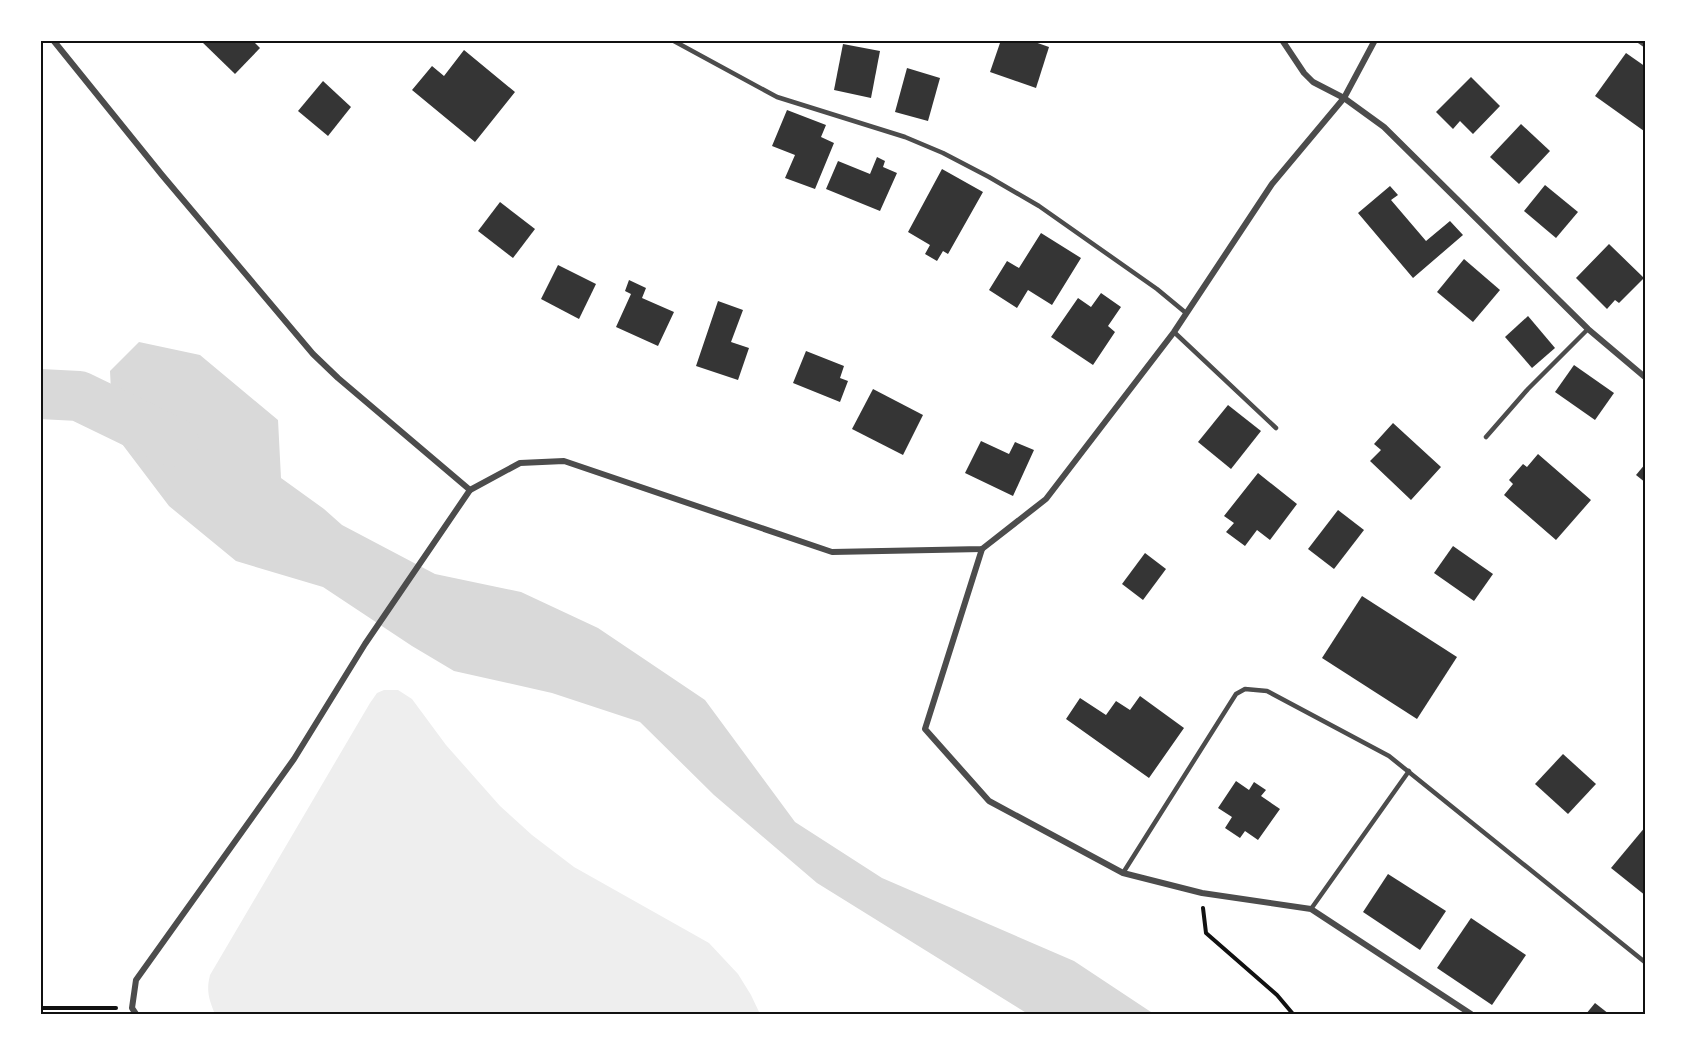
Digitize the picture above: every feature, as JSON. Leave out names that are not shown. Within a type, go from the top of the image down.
[{"type":"street","points":[[53,40],[169,184],[313,354],[470,490]]},
{"type":"street","points":[[1282,40],[1304,73],[1324,89],[1344,98],[1384,127],[1588,329],[1646,378]]},
{"type":"street","points":[[1375,40],[1344,98],[1272,184],[1174,332],[1046,499],[982,549],[925,729],[988,801],[1123,873],[1202,892],[1311,909],[1471,1014]]},
{"type":"street","points":[[1639,40],[1646,45]]},
{"type":"street","points":[[136,1014],[132,1008],[136,980],[294,759],[365,644],[470,490],[520,463],[564,461],[832,552],[982,549]]},
{"type":"lane","points":[[672,40],[777,97],[905,137],[943,153],[989,177],[1039,206],[1157,289],[1186,313]]},
{"type":"lane","points":[[1486,437],[1528,389],[1588,329]]},
{"type":"lane","points":[[1174,332],[1276,428]]},
{"type":"lane","points":[[1123,873],[1236,694],[1245,689],[1256,688],[1284,699],[1389,756],[1646,963]]},
{"type":"lane","points":[[1311,909],[1409,771]]},
{"type":"path","points":[[1202,892],[1206,933],[1277,995],[1293,1014]]},
{"type":"path","points":[[40,1008],[132,1008]]},
{"type":"shaded area","points":[[139,342],[200,355],[278,420],[281,478],[342,525],[435,574],[521,592],[598,628],[705,700],[795,822],[882,878],[1074,961],[1154,1014],[1028,1014],[817,883],[714,795],[640,722],[552,693],[454,671],[323,587],[236,561],[169,506],[113,432],[110,371]]},
{"type":"shaded area","points":[[384,690],[398,690],[412,699],[446,745],[500,806],[532,835],[574,867],[709,943],[738,974],[760,1014],[215,1014],[209,995],[210,975],[370,703],[377,693]]},
{"type":"building","points":[[200,40],[252,40],[260,48],[235,74]]},
{"type":"building","points":[[1001,40],[1029,40],[1049,47],[1036,88],[990,72]]},
{"type":"building","points":[[843,44],[880,51],[871,98],[834,90]]},
{"type":"building","points":[[464,50],[515,92],[475,142],[412,90],[432,66],[444,76]]},
{"type":"building","points":[[1626,53],[1646,67],[1646,128],[1644,131],[1595,96]]},
{"type":"building","points":[[907,68],[940,78],[928,121],[895,112]]},
{"type":"building","points":[[1471,77],[1500,106],[1473,134],[1460,121],[1453,129],[1436,112]]},
{"type":"building","points":[[323,81],[351,107],[328,136],[298,111]]},
{"type":"building","points":[[787,110],[826,125],[821,137],[834,143],[815,189],[785,178],[795,155],[772,146]]},
{"type":"building","points":[[1521,124],[1550,151],[1519,184],[1490,157]]},
{"type":"building","points":[[877,157],[885,161],[883,167],[897,173],[880,211],[826,189],[838,161],[870,174]]},
{"type":"building","points":[[942,169],[983,192],[948,254],[943,251],[937,261],[925,254],[930,245],[908,232]]},
{"type":"building","points":[[1545,185],[1578,212],[1556,238],[1524,211]]},
{"type":"building","points":[[1390,186],[1398,195],[1391,200],[1426,241],[1450,221],[1463,235],[1413,278],[1358,213]]},
{"type":"building","points":[[500,202],[535,229],[513,258],[478,231]]},
{"type":"building","points":[[1041,233],[1081,258],[1052,305],[1028,290],[1017,308],[989,290],[1007,261],[1019,268]]},
{"type":"building","points":[[1609,244],[1644,278],[1619,303],[1615,300],[1607,309],[1576,278]]},
{"type":"building","points":[[1464,259],[1500,290],[1473,322],[1437,292]]},
{"type":"building","points":[[558,265],[596,284],[579,319],[541,299]]},
{"type":"building","points":[[629,280],[646,288],[642,298],[674,312],[658,346],[616,327],[631,294],[625,291]]},
{"type":"building","points":[[1101,293],[1121,307],[1108,326],[1115,332],[1093,365],[1051,337],[1078,298],[1091,307]]},
{"type":"building","points":[[718,301],[743,310],[731,342],[749,348],[738,380],[696,366]]},
{"type":"building","points":[[1528,316],[1555,348],[1532,368],[1505,337]]},
{"type":"building","points":[[806,351],[844,366],[840,378],[848,381],[840,402],[793,383]]},
{"type":"building","points":[[1574,365],[1614,393],[1595,420],[1555,392]]},
{"type":"building","points":[[873,389],[923,415],[903,455],[852,429]]},
{"type":"building","points":[[1228,405],[1261,431],[1231,469],[1198,442]]},
{"type":"building","points":[[1393,423],[1441,467],[1411,500],[1370,461],[1381,450],[1374,444]]},
{"type":"building","points":[[981,441],[1009,454],[1015,442],[1034,450],[1013,496],[965,473]]},
{"type":"building","points":[[1538,454],[1591,500],[1556,540],[1504,495],[1513,484],[1509,480],[1523,464],[1527,467]]},
{"type":"building","points":[[1646,463],[1646,483],[1636,475]]},
{"type":"building","points":[[1258,473],[1297,504],[1270,540],[1257,530],[1245,546],[1226,532],[1234,523],[1224,516]]},
{"type":"building","points":[[1338,510],[1364,530],[1334,569],[1308,549]]},
{"type":"building","points":[[1453,546],[1493,574],[1474,601],[1434,573]]},
{"type":"building","points":[[1145,553],[1166,569],[1143,600],[1122,584]]},
{"type":"building","points":[[1362,596],[1457,657],[1417,719],[1322,658]]},
{"type":"building","points":[[1140,696],[1184,728],[1149,778],[1066,719],[1080,698],[1106,715],[1116,701],[1130,710]]},
{"type":"building","points":[[1563,754],[1596,784],[1568,814],[1535,784]]},
{"type":"building","points":[[1236,781],[1249,790],[1254,782],[1266,790],[1261,796],[1280,809],[1258,840],[1245,831],[1240,838],[1225,828],[1232,817],[1218,808]]},
{"type":"building","points":[[1646,826],[1646,896],[1611,868]]},
{"type":"building","points":[[1388,874],[1446,911],[1420,950],[1363,912]]},
{"type":"building","points":[[1471,918],[1526,955],[1492,1005],[1437,968]]},
{"type":"building","points":[[1595,1003],[1609,1014],[1586,1014]]},
{"type":"waterway","points":[[40,394],[79,396],[174,442]]}]
